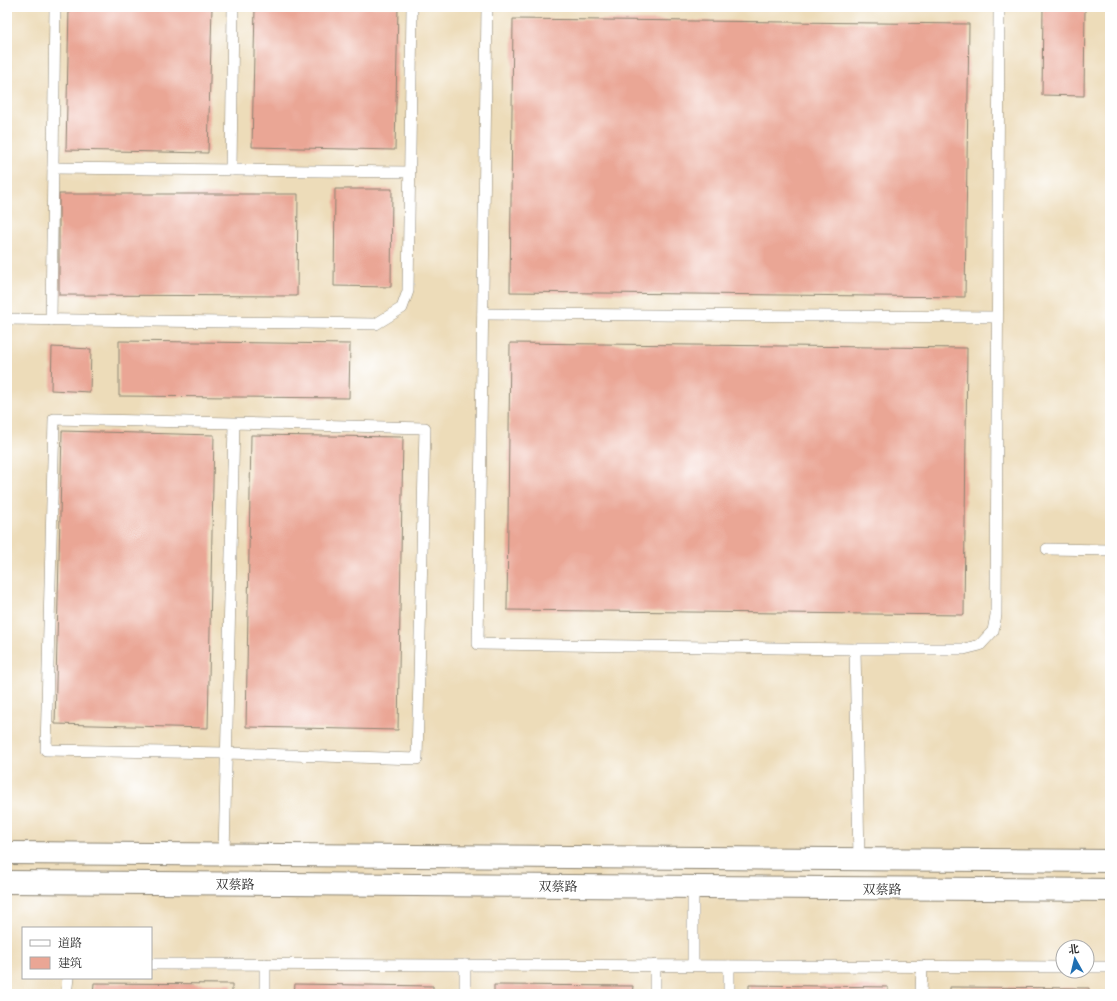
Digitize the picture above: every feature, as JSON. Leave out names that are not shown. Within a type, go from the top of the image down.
[{"type":"street","points":[[7,853],[1110,861]]},
{"type":"street","name":"双蔡路","points":[[7,882],[1110,890]]},
{"type":"lane","points":[[51,320],[55,7]]},
{"type":"lane","points":[[231,170],[233,7]]},
{"type":"lane","points":[[7,319],[376,324],[402,308],[408,291],[412,7]]},
{"type":"lane","points":[[487,7],[478,644],[964,650],[980,644],[993,631],[996,615],[999,7]]},
{"type":"lane","points":[[53,168],[409,172]]},
{"type":"lane","points":[[483,314],[997,317]]},
{"type":"lane","points":[[54,419],[234,423],[425,428],[417,758],[46,750],[54,419]]},
{"type":"lane","points":[[224,855],[234,423]]},
{"type":"lane","points":[[1047,549],[1110,550]]},
{"type":"lane","points":[[855,649],[859,859]]},
{"type":"lane","points":[[693,888],[693,966]]},
{"type":"lane","points":[[152,964],[1055,967]]},
{"type":"lane","points":[[265,964],[265,994]]},
{"type":"lane","points":[[465,965],[465,994]]},
{"type":"lane","points":[[655,965],[655,994]]},
{"type":"lane","points":[[729,966],[729,994]]},
{"type":"lane","points":[[921,994],[922,966]]},
{"type":"lane","points":[[1095,967],[1110,967]]},
{"type":"lane","points":[[66,994],[68,979]]},
{"type":"building","points":[[69,7],[212,7],[208,153],[66,150]]},
{"type":"building","points":[[255,7],[398,7],[395,150],[252,147]]},
{"type":"building","points":[[1043,7],[1085,7],[1084,96],[1042,95]]},
{"type":"building","points":[[513,19],[969,24],[965,297],[510,292]]},
{"type":"building","points":[[335,189],[392,189],[391,287],[334,286]]},
{"type":"building","points":[[59,194],[298,194],[297,296],[59,295]]},
{"type":"building","points":[[119,341],[350,344],[349,398],[119,396]]},
{"type":"building","points":[[510,343],[967,348],[964,615],[507,610]]},
{"type":"building","points":[[52,347],[91,349],[90,392],[51,390]]},
{"type":"building","points":[[62,431],[214,435],[208,728],[55,724]]},
{"type":"building","points":[[251,435],[403,437],[398,730],[246,727]]},
{"type":"building","points":[[94,983],[232,984],[232,994],[93,994]]},
{"type":"building","points":[[295,984],[433,986],[433,994],[294,994]]},
{"type":"building","points":[[494,985],[633,986],[632,994],[494,994]]},
{"type":"building","points":[[749,985],[888,987],[888,994],[749,994]]},
{"type":"building","points":[[950,987],[1089,988],[1089,994],[950,994]]}]
